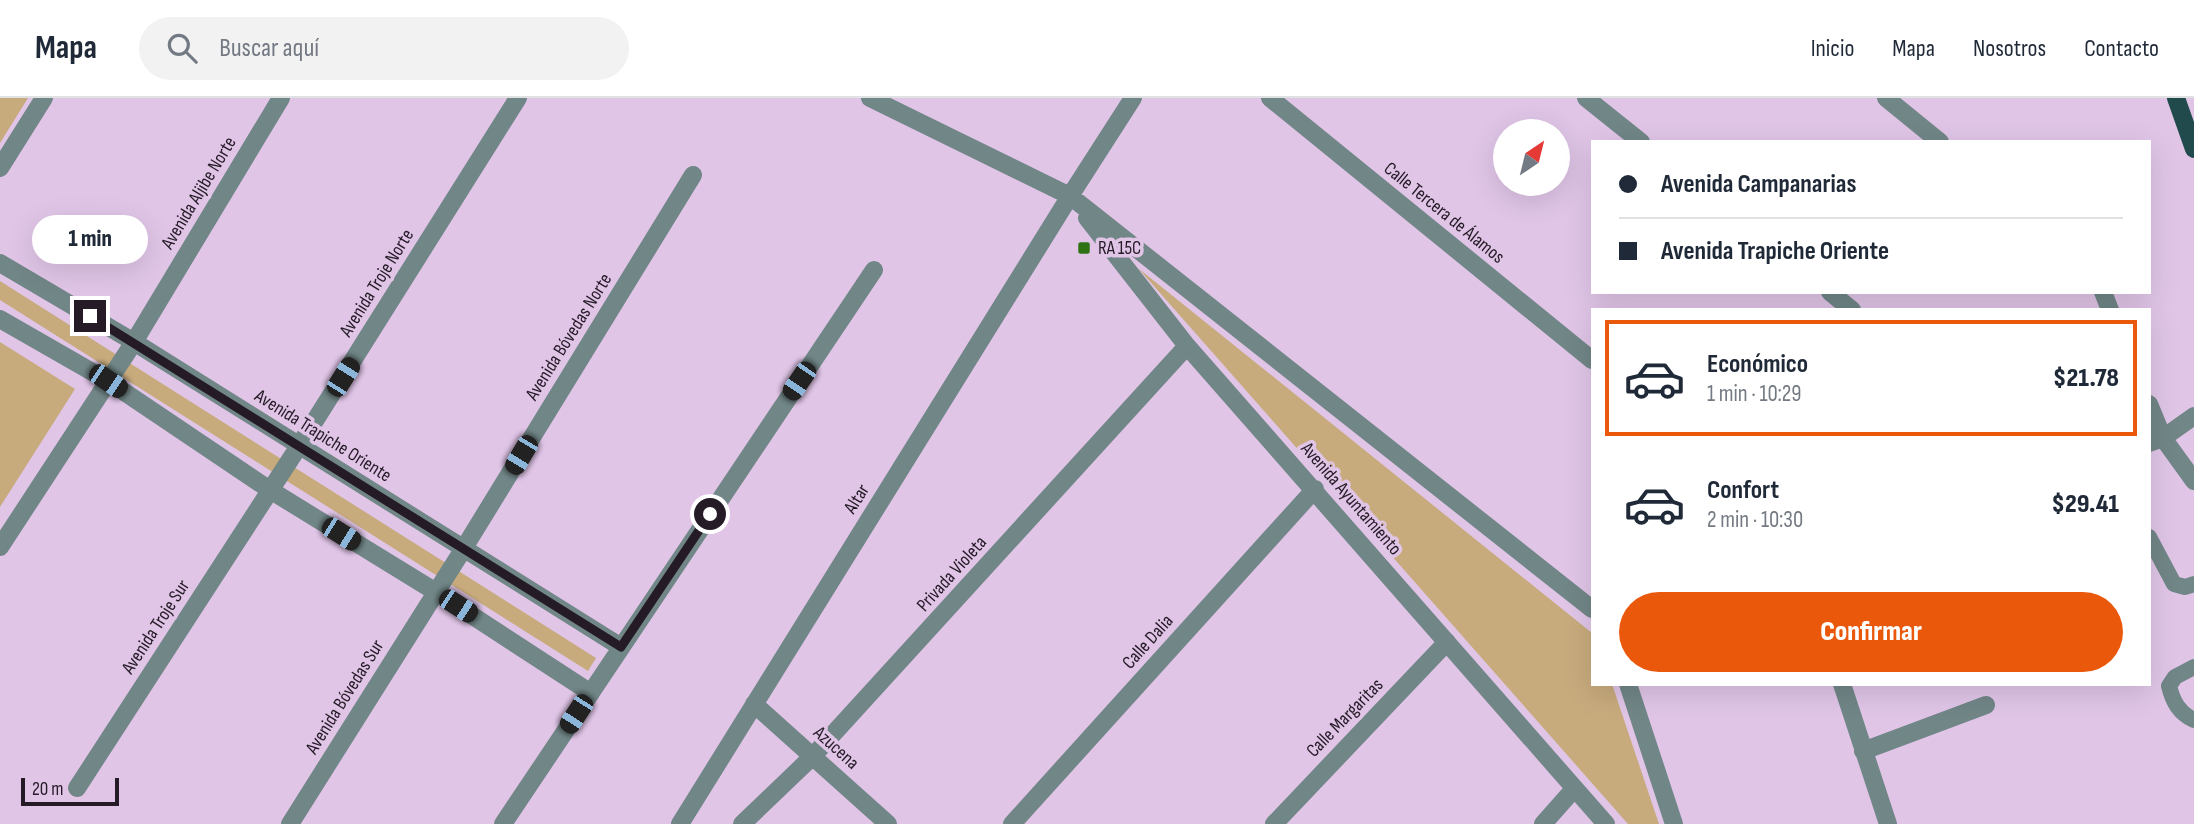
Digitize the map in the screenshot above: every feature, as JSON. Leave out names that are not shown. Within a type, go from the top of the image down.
[{"type":"main road","points":[[2176,98],[2194,149]]},
{"type":"street","points":[[0,169],[44,98]]},
{"type":"street","name":"Avenida Aljibe Norte","points":[[0,547],[134,342],[281,98]]},
{"type":"street","name":"Avenida Troje Norte","points":[[270,490],[519,98]]},
{"type":"street","name":"Avenida Ayuntamiento","points":[[870,98],[1070,196],[1591,608]]},
{"type":"street","name":"Altar","points":[[680,824],[1133,98]]},
{"type":"street","name":"Calle Tercera de Álamos","points":[[1270,98],[1591,359]]},
{"type":"street","points":[[1586,98],[1638,140]]},
{"type":"street","points":[[1886,98],[1938,140]]},
{"type":"street","name":"Avenida Bóvedas Norte","points":[[436,592],[693,175]]},
{"type":"street","name":"Avenida Ayuntamiento","points":[[1070,196],[1187,346],[1606,824]]},
{"type":"street","name":"Avenida Trapiche Oriente","points":[[0,263],[134,342],[621,647]]},
{"type":"street","points":[[503,824],[874,270]]},
{"type":"street","points":[[1832,294],[1850,308]]},
{"type":"street","points":[[0,318],[108,381],[270,490],[591,692]]},
{"type":"street","name":"Privada Violeta","points":[[742,824],[813,756],[1187,346]]},
{"type":"street","points":[[2151,414],[2156,440],[2194,481]]},
{"type":"street","points":[[2156,440],[2194,416]]},
{"type":"street","name":"Calle Dalia","points":[[1012,824],[1315,489]]},
{"type":"street","name":"Avenida Troje Sur","points":[[77,788],[270,490]]},
{"type":"street","name":"Avenida Bóvedas Sur","points":[[290,824],[436,592]]},
{"type":"street","name":"Calle Margaritas","points":[[1274,824],[1447,642]]},
{"type":"street","points":[[1629,686],[1674,824]]},
{"type":"street","points":[[1843,686],[1888,824]]},
{"type":"street","name":"Azucena","points":[[754,704],[888,824]]},
{"type":"street","points":[[1863,751],[1986,705]]},
{"type":"street","points":[[1543,824],[1574,789]]},
{"type":"lane","points":[[2151,541],[2175,584],[2185,587],[2194,584]]},
{"type":"lane","points":[[2194,667],[2175,677],[2169,686],[2172,699],[2182,715],[2194,720]]},
{"type":"shaded area","points":[[0,98],[28,98],[0,143]]},
{"type":"shaded area","points":[[1138,268],[1591,632],[1591,686],[1613,686],[1659,824],[1628,824]]},
{"type":"shaded area","points":[[0,281],[596,658],[588,671],[0,300]]},
{"type":"shaded area","points":[[0,342],[75,389],[0,507]]},
{"type":"place","name":"RA 15C","points":[[1084,248]]},
{"type":"route","points":[[90,316],[621,647],[710,514]]}]
